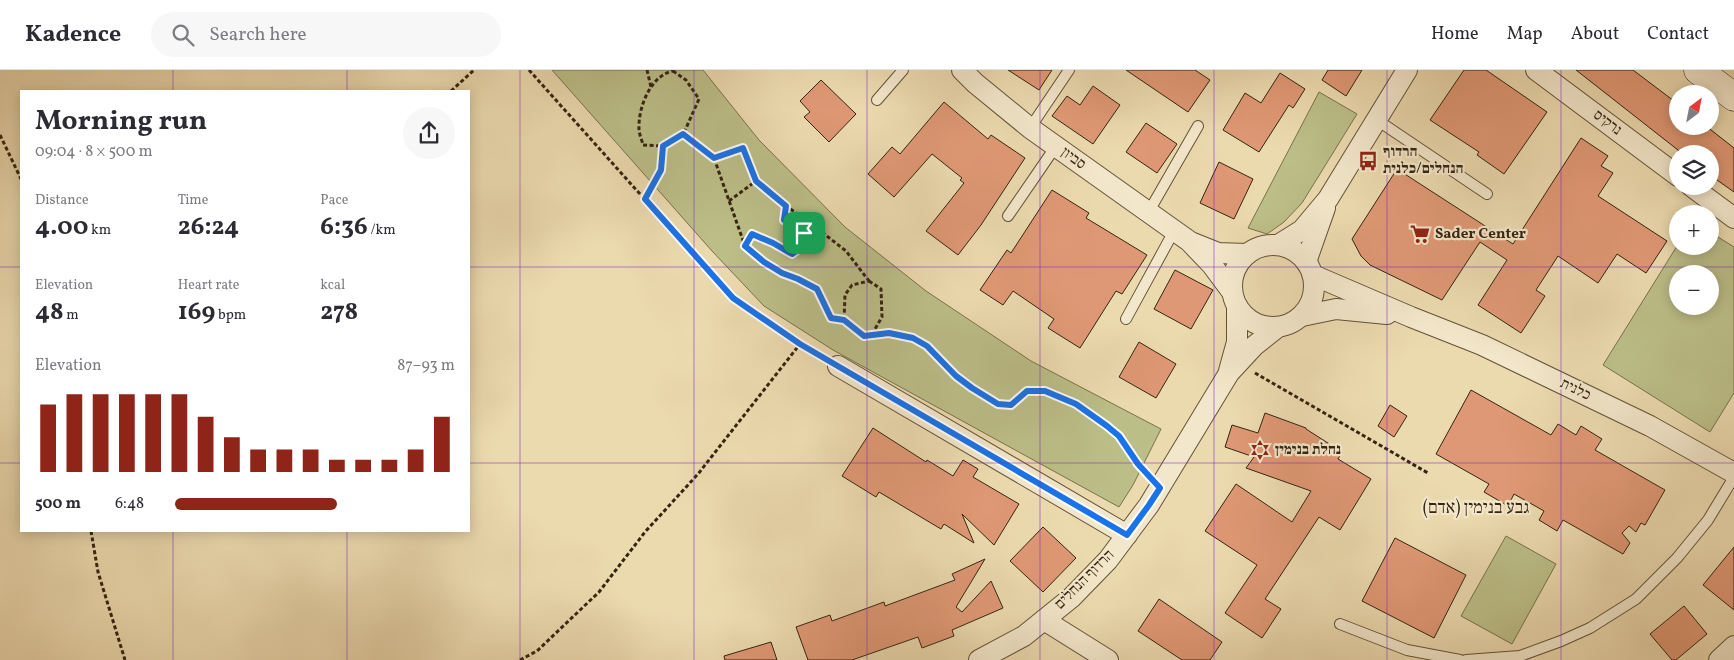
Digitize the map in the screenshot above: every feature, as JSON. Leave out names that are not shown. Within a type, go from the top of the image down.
[{"type":"street","name":"סביון","points":[[962,70],[1030,128],[1181,236],[1212,265],[1235,299]]},
{"type":"street","points":[[1278,245],[1302,230],[1328,199],[1407,70]]},
{"type":"street","name":"נרקיס","points":[[1536,70],[1669,169]]},
{"type":"street","points":[[1698,70],[1734,97]]},
{"type":"street","points":[[1703,195],[1734,218]]},
{"type":"street","points":[[1310,269],[1328,199]]},
{"type":"street","name":"סביון","points":[[1181,236],[1218,253],[1247,254]]},
{"type":"street","points":[[1278,245],[1289,248],[1299,254],[1310,269],[1314,286],[1313,297],[1309,307],[1302,316],[1290,324],[1266,327],[1254,323],[1244,316],[1235,299],[1233,278],[1238,265],[1247,254],[1262,247],[1278,245]]},
{"type":"street","name":"כלנית","points":[[1310,269],[1411,317],[1482,345],[1650,426],[1734,473]]},
{"type":"street","name":"הרדוף הנחלים","points":[[1233,368],[1237,342],[1235,299]]},
{"type":"street","name":"כלנית","points":[[1302,316],[1336,309],[1411,317]]},
{"type":"street","name":"הרדוף הנחלים","points":[[979,660],[1024,636],[1072,598],[1108,560],[1149,505],[1233,368],[1254,346],[1278,327]]},
{"type":"street","points":[[838,366],[1127,535]]},
{"type":"street","points":[[1044,620],[1108,660]]},
{"type":"street","points":[[1719,660],[1734,646]]},
{"type":"lane","points":[[877,100],[902,70]]},
{"type":"lane","points":[[1030,128],[1069,70]]},
{"type":"lane","points":[[1377,120],[1487,194]]},
{"type":"lane","points":[[1148,213],[1198,126]]},
{"type":"lane","points":[[1008,216],[1056,146]]},
{"type":"lane","points":[[1126,319],[1181,236]]},
{"type":"lane","points":[[1466,660],[1520,656],[1590,628],[1636,599],[1677,558],[1696,535],[1708,520],[1734,477]]},
{"type":"lane","points":[[1340,624],[1407,650],[1460,660]]},
{"type":"path","points":[[452,90],[474,70]]},
{"type":"path","points":[[529,70],[733,298],[800,344],[838,366]]},
{"type":"path","points":[[647,70],[652,87]]},
{"type":"path","points":[[673,71],[686,80],[699,99],[683,134],[663,146],[643,145],[639,130],[641,109],[652,87],[663,73],[673,71]]},
{"type":"path","points":[[683,134],[714,158],[745,246],[764,262],[782,273],[817,289],[831,318],[844,320],[864,336],[889,333],[913,338],[927,346],[956,376],[998,404],[1011,405],[1027,391],[1045,391],[1076,404],[1119,436],[1138,464],[1160,488]]},
{"type":"path","points":[[0,135],[20,177]]},
{"type":"path","points":[[645,199],[661,170],[663,146]]},
{"type":"path","points":[[714,158],[743,148],[756,181],[846,251],[869,281],[881,289],[882,317],[872,334]]},
{"type":"path","points":[[729,201],[756,181]]},
{"type":"path","points":[[745,246],[752,234],[792,254],[804,245],[804,233],[784,220],[786,206]]},
{"type":"path","points":[[844,320],[845,295],[852,285],[869,281]]},
{"type":"path","points":[[520,660],[537,651],[599,592],[645,532],[698,474],[800,344]]},
{"type":"path","points":[[1233,368],[1428,473]]},
{"type":"path","points":[[91,532],[98,572],[125,660]]},
{"type":"green space","points":[[552,70],[703,70],[759,140],[845,227],[926,291],[1031,361],[1161,429],[1133,485],[1119,507],[833,350],[764,306],[712,251]]},
{"type":"green space","points":[[1319,92],[1357,114],[1302,203],[1284,222],[1267,234],[1248,228]]},
{"type":"green space","points":[[1719,238],[1734,247],[1734,393],[1710,432],[1603,365],[1671,255],[1719,255]]},
{"type":"green space","points":[[1506,536],[1556,564],[1512,644],[1461,616]]},
{"type":"building","points":[[1008,70],[1052,70],[1039,90]]},
{"type":"building","points":[[1126,70],[1195,70],[1210,80],[1188,112]]},
{"type":"building","points":[[1328,70],[1362,70],[1346,96],[1322,80]]},
{"type":"building","points":[[1464,70],[1486,70],[1547,112],[1504,174],[1477,155],[1479,152],[1430,120]]},
{"type":"building","points":[[1576,70],[1633,70],[1669,97],[1669,135],[1717,135],[1734,148],[1734,192],[1719,181],[1719,145],[1672,145]]},
{"type":"building","points":[[1280,73],[1305,89],[1293,108],[1289,105],[1259,152],[1223,130],[1245,93],[1261,103]]},
{"type":"building","points":[[821,80],[856,114],[829,142],[804,117],[810,112],[800,101]]},
{"type":"building","points":[[1093,86],[1120,105],[1093,144],[1052,116],[1067,96],[1080,105]]},
{"type":"building","points":[[944,102],[988,139],[991,135],[1025,158],[981,225],[958,255],[926,231],[964,183],[960,180],[962,178],[932,154],[894,197],[868,174],[892,147],[900,154]]},
{"type":"building","points":[[1146,123],[1177,144],[1157,173],[1126,152]]},
{"type":"building","points":[[1581,138],[1608,156],[1601,166],[1613,173],[1598,196],[1667,241],[1646,273],[1617,254],[1598,283],[1558,256],[1536,290],[1545,296],[1521,333],[1478,305],[1507,260],[1480,242],[1442,300],[1370,265],[1361,256],[1352,239],[1397,169],[1513,244]]},
{"type":"building","points":[[1219,162],[1253,179],[1234,219],[1200,203]]},
{"type":"building","points":[[1052,190],[1089,213],[1086,218],[1147,255],[1122,294],[1116,291],[1080,348],[1048,328],[1054,319],[1013,291],[1003,305],[980,290],[1007,250],[1011,253]]},
{"type":"building","points":[[1175,270],[1213,290],[1191,329],[1154,309]]},
{"type":"building","points":[[1139,342],[1176,364],[1156,398],[1119,377]]},
{"type":"building","points":[[1471,390],[1551,435],[1558,424],[1576,435],[1581,426],[1602,439],[1595,450],[1665,490],[1645,525],[1641,523],[1636,532],[1629,526],[1622,533],[1630,543],[1623,554],[1563,520],[1557,531],[1539,520],[1544,511],[1514,494],[1508,506],[1484,492],[1489,484],[1436,454]]},
{"type":"building","points":[[1390,405],[1407,416],[1394,437],[1378,426]]},
{"type":"building","points":[[1265,413],[1306,428],[1342,452],[1338,459],[1371,479],[1340,530],[1319,517],[1265,599],[1281,609],[1262,638],[1225,613],[1257,565],[1205,531],[1236,484],[1292,522],[1311,491],[1246,468],[1254,457],[1225,447],[1232,425],[1258,433]]},
{"type":"building","points":[[873,428],[926,462],[927,460],[953,476],[963,460],[978,469],[973,477],[1019,504],[994,545],[962,514],[974,543],[944,524],[941,529],[879,492],[876,497],[842,476]]},
{"type":"building","points":[[1043,527],[1076,558],[1043,592],[1010,561]]},
{"type":"building","points":[[1395,538],[1466,575],[1434,638],[1362,601]]},
{"type":"building","points":[[1734,547],[1734,610],[1703,585]]},
{"type":"building","points":[[985,559],[956,607],[962,612],[991,581],[1003,608],[952,630],[954,636],[922,648],[918,637],[852,660],[808,660],[796,627],[830,615],[832,621],[884,602],[885,606],[955,580],[952,574]]},
{"type":"building","points":[[1159,599],[1222,642],[1210,660],[1182,660],[1138,631]]},
{"type":"building","points":[[1684,606],[1707,634],[1676,660],[1672,660],[1650,634]]},
{"type":"building","points":[[771,642],[777,660],[725,660],[724,656]]},
{"type":"place","name":"הרדוף הנחלים/כלנית","points":[[1368,161]]},
{"type":"place","name":"Sader Center","points":[[1420,234]]},
{"type":"place","name":"נחלת בנימין","points":[[1260,450]]},
{"type":"district","name":"גבע בנימין (אדם)","points":[[1476,508]]},
{"type":"route","points":[[683,134],[714,158],[743,148],[756,181],[786,206],[784,220],[804,233],[804,245],[792,254],[752,234],[745,246],[764,262],[782,273],[817,289],[831,318],[844,320],[864,336],[889,333],[913,338],[927,346],[956,376],[998,404],[1011,405],[1027,391],[1045,391],[1076,404],[1119,436],[1138,464],[1160,488],[1127,535],[800,344],[733,298],[645,199],[661,170],[663,146],[683,134]]}]
